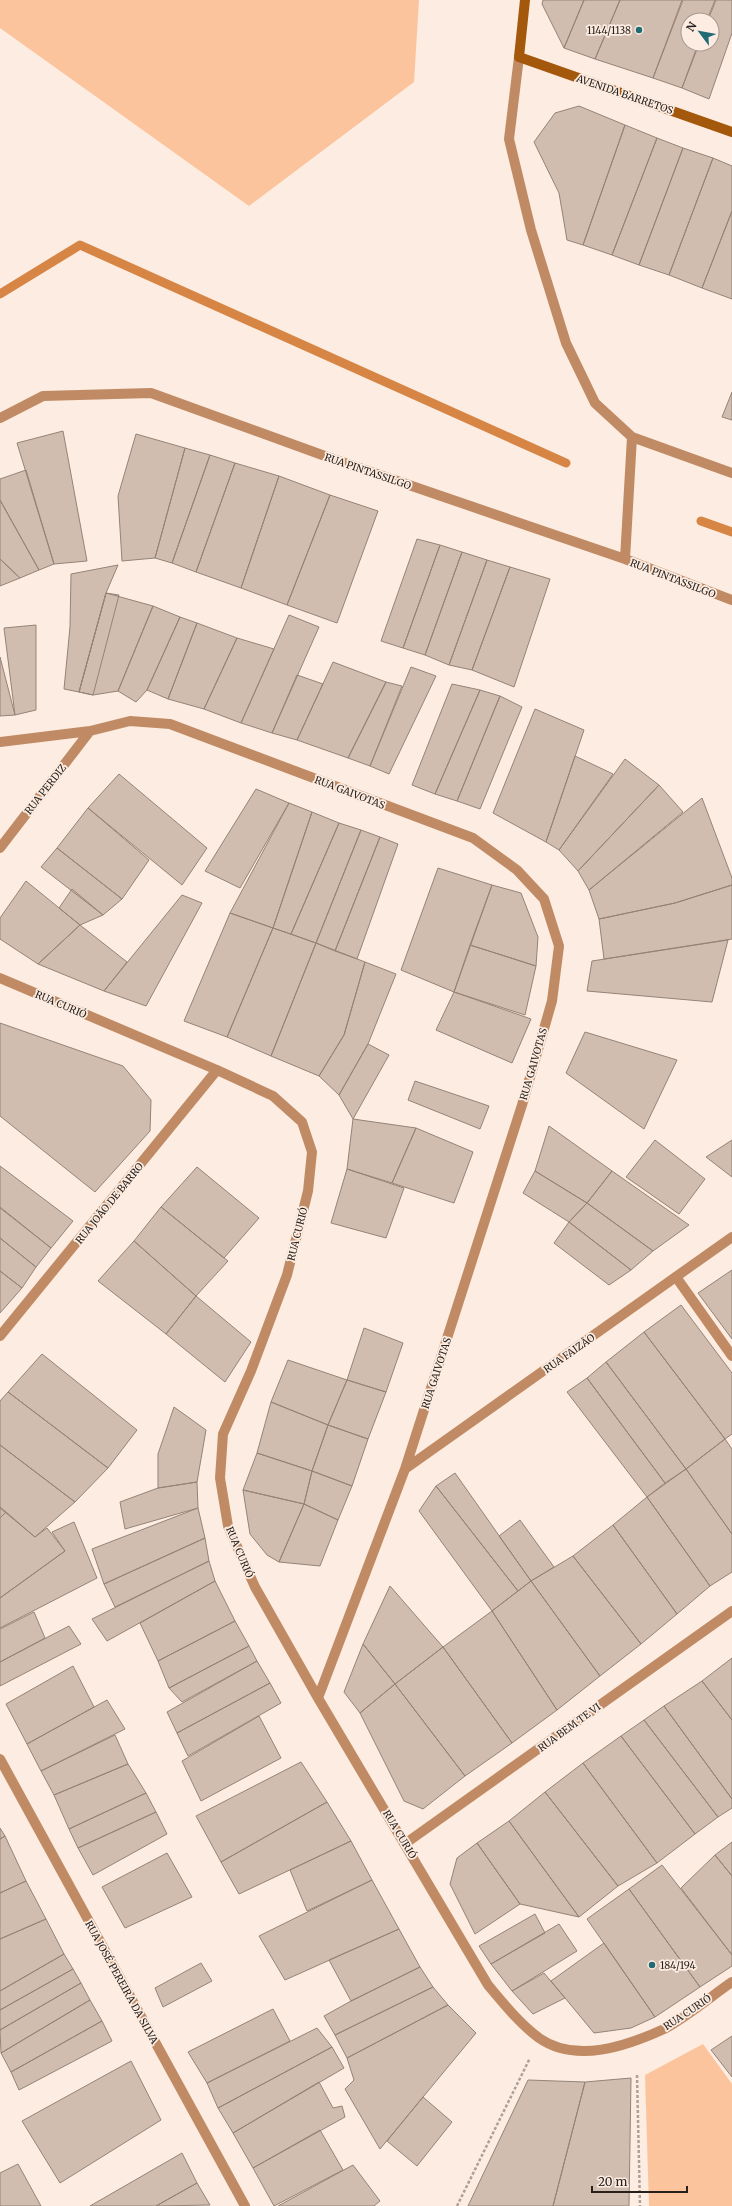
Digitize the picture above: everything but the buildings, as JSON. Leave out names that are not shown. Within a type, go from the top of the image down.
[{"type":"street","points":[[525,0],[509,139],[531,230],[566,343],[595,403],[632,436],[732,473]]},
{"type":"street","name":"AVENIDA BARRETOS","points":[[519,57],[732,132]]},
{"type":"street","name":"RUA PINTASSILGO","points":[[0,418],[43,396],[151,393],[344,463],[625,559],[732,600]]},
{"type":"street","points":[[625,559],[632,436]]},
{"type":"street","name":"RUA GAIVOTAS","points":[[90,731],[130,721],[170,724],[473,838],[517,870],[544,899],[559,946],[552,1001],[522,1105],[405,1469],[318,1698]]},
{"type":"street","points":[[0,742],[90,731]]},
{"type":"street","name":"RUA PERDIZ","points":[[0,848],[90,731]]},
{"type":"street","name":"RUA CURIÓ","points":[[0,978],[217,1070],[273,1096],[302,1122],[312,1152],[308,1191],[287,1275],[251,1371],[223,1434],[220,1478],[228,1526],[255,1587],[318,1698],[406,1844],[488,1985],[515,2016],[540,2038],[567,2051],[608,2050],[665,2028],[732,1982]]},
{"type":"street","name":"RUA JOÃO DE BARRO","points":[[0,1336],[217,1070]]},
{"type":"street","name":"RUA FAIZÃO","points":[[405,1469],[732,1237]]},
{"type":"street","points":[[676,1277],[732,1356]]},
{"type":"street","name":"RUA BEM TE VI","points":[[406,1844],[732,1611]]},
{"type":"street","name":"RUA JOSÉ PEREIRA DA SILVA","points":[[0,1759],[245,2206]]},
{"type":"path","points":[[456,2206],[540,2038]]},
{"type":"path","points":[[637,2075],[640,2206]]},
{"type":"shaded area","points":[[0,0],[419,0],[414,82],[249,206],[0,28]]},
{"type":"shaded area","points":[[703,2044],[732,2084],[732,2206],[649,2206],[645,2075]]},
{"type":"waterway","points":[[0,294],[80,245],[566,463]]},
{"type":"waterway","points":[[701,521],[732,532]]},
{"type":"place","name":"1144/1138","points":[[639,30]]},
{"type":"place","name":"184/194","points":[[652,1965]]}]
